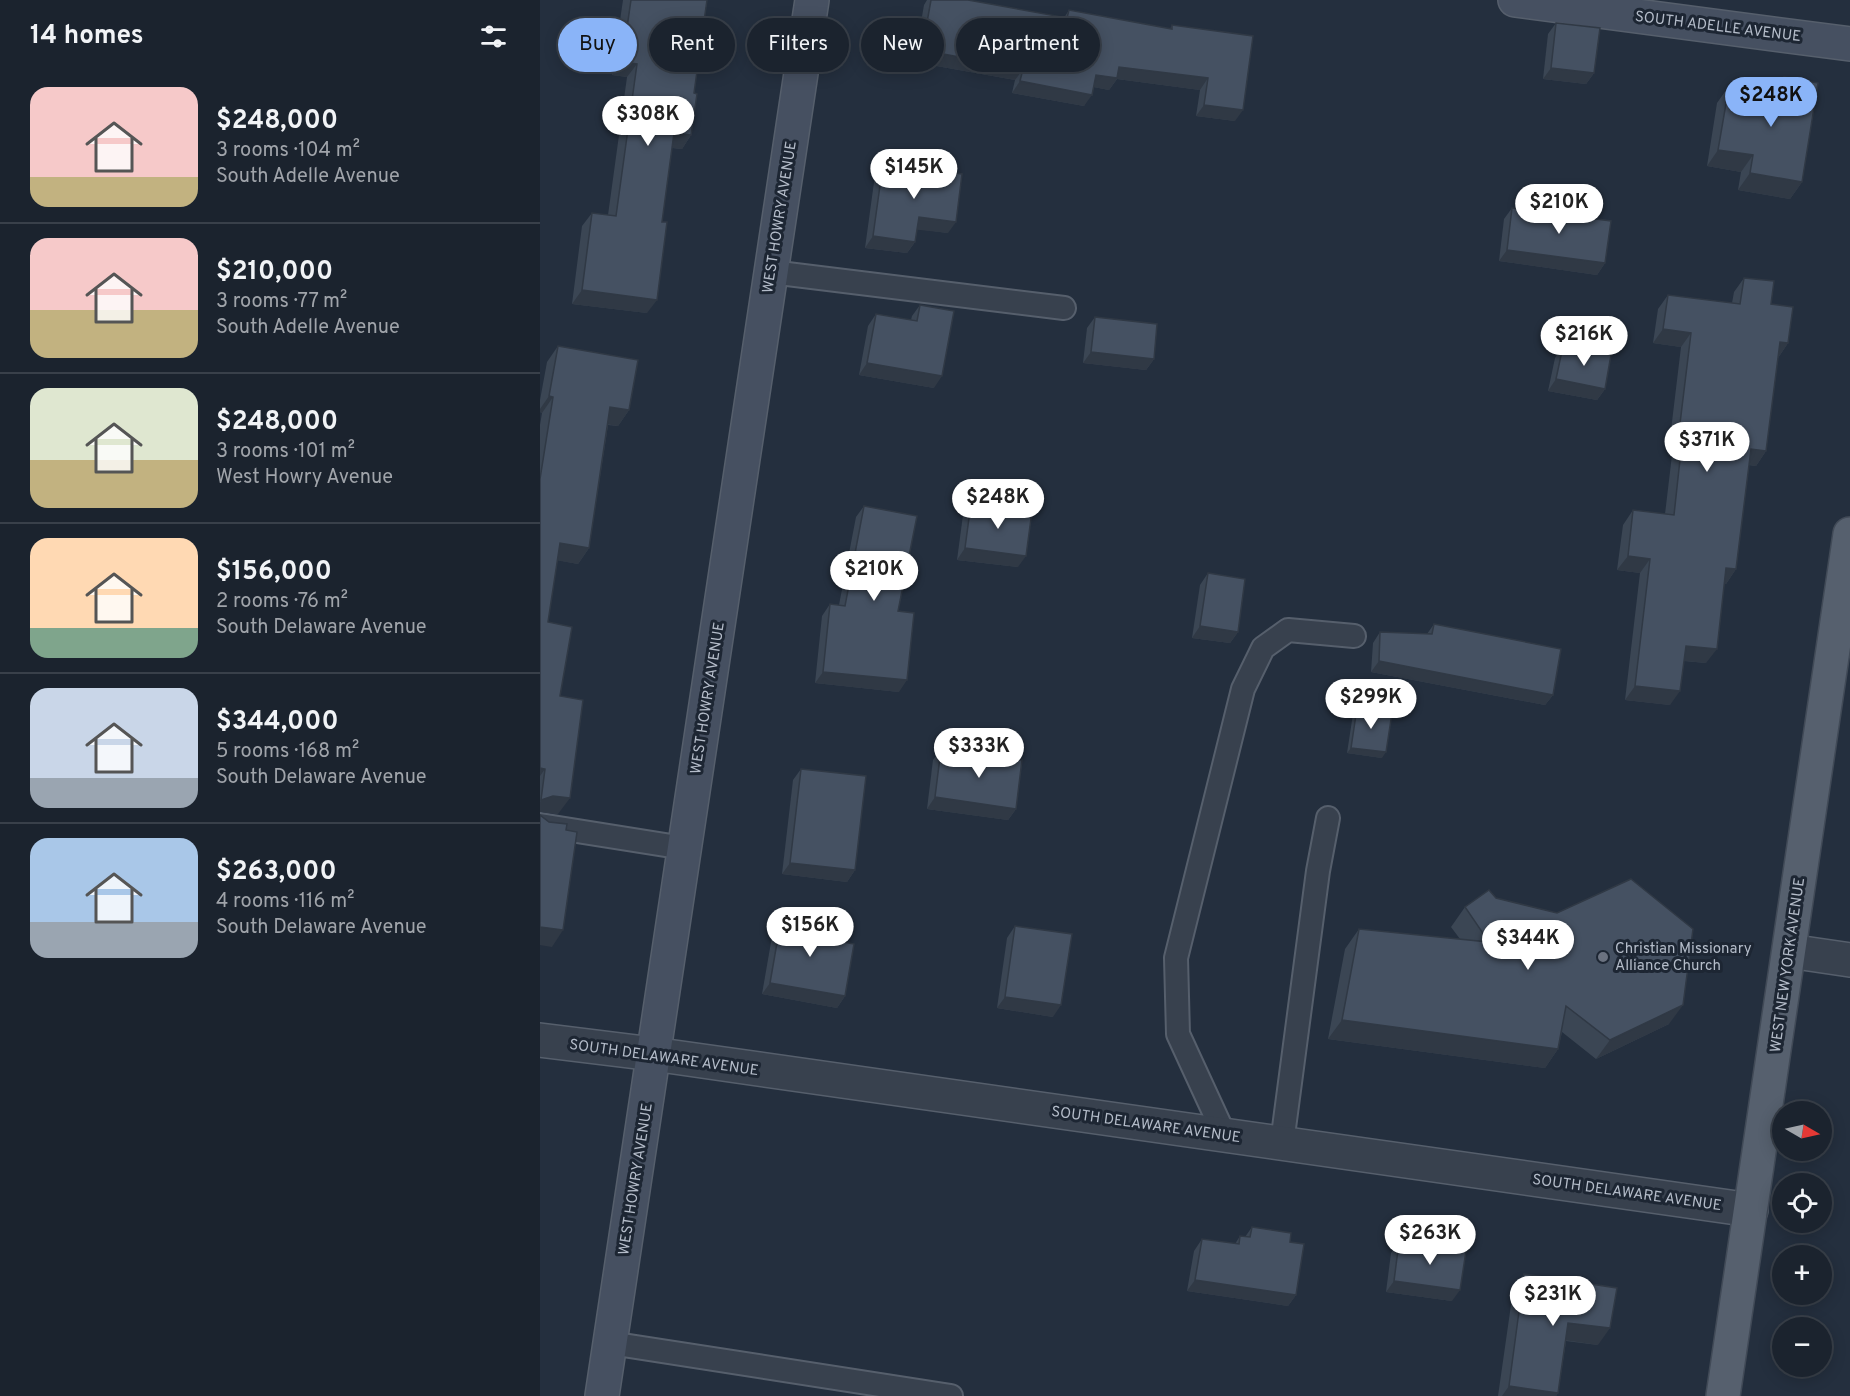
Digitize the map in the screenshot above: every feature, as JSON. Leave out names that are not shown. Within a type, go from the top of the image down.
[{"type":"main road","name":"WEST NEW YORK AVENUE","points":[[1724,1396],[1850,534]]},
{"type":"street","name":"WEST HOWRY AVENUE","points":[[602,1396],[812,0]]},
{"type":"street","name":"SOUTH ADELLE AVENUE","points":[[1515,0],[1850,44]]},
{"type":"street","points":[[1789,951],[1850,960]]},
{"type":"street","name":"SOUTH DELAWARE AVENUE","points":[[540,1040],[653,1054],[1751,1210]]},
{"type":"lane","points":[[771,272],[1064,308]]},
{"type":"lane","points":[[1225,1136],[1178,1034],[1176,958],[1243,689],[1263,648],[1288,630],[1354,636]]},
{"type":"lane","points":[[1282,1143],[1318,871],[1328,818]]},
{"type":"lane","points":[[540,825],[684,848]]},
{"type":"lane","points":[[610,1343],[951,1396]]},
{"type":"building","points":[[631,0],[707,0],[704,18],[649,18],[649,72],[697,72],[694,93],[697,94],[691,135],[674,133],[662,222],[667,222],[657,300],[582,290],[592,213],[616,216],[637,72],[637,18],[628,18]]},
{"type":"building","points":[[931,0],[968,0],[1067,18],[956,18],[956,56],[944,54],[944,18],[928,18]]},
{"type":"building","points":[[1069,10],[1172,29],[1172,25],[1253,36],[1243,110],[1204,105],[1208,78],[1119,67],[1117,78],[1096,75],[1092,95],[1020,81],[1022,72],[1100,72],[1100,18],[1067,18]]},
{"type":"building","points":[[1556,23],[1600,28],[1594,73],[1551,68]]},
{"type":"building","points":[[1784,77],[1818,83],[1802,182],[1750,173],[1753,155],[1718,150],[1729,86],[1781,95]]},
{"type":"building","points":[[883,164],[962,174],[956,222],[919,217],[915,242],[873,236]]},
{"type":"building","points":[[1512,208],[1611,221],[1605,263],[1507,250]]},
{"type":"building","points":[[1744,278],[1774,281],[1771,304],[1793,307],[1788,343],[1780,342],[1766,451],[1751,449],[1736,569],[1726,568],[1717,649],[1686,646],[1680,691],[1635,686],[1650,559],[1628,556],[1633,510],[1674,515],[1682,441],[1678,440],[1691,333],[1663,329],[1668,295],[1740,304]]},
{"type":"building","points":[[920,305],[954,311],[942,376],[867,363],[876,314],[917,321]]},
{"type":"building","points":[[1095,317],[1157,324],[1154,359],[1091,352]]},
{"type":"building","points":[[558,346],[638,360],[629,410],[610,407],[589,548],[560,543],[548,622],[572,627],[560,696],[583,700],[570,798],[553,796],[541,800],[545,769],[540,768],[540,479],[553,397],[549,396]]},
{"type":"building","points":[[1563,346],[1611,355],[1605,389],[1556,379]]},
{"type":"building","points":[[971,503],[1032,511],[1026,556],[965,548]]},
{"type":"building","points":[[864,506],[917,516],[898,611],[914,613],[907,680],[823,672],[830,604],[845,606]]},
{"type":"building","points":[[1208,573],[1245,579],[1238,632],[1200,626]]},
{"type":"building","points":[[1434,624],[1561,649],[1553,695],[1379,661],[1380,632],[1432,634]]},
{"type":"building","points":[[1357,708],[1392,713],[1386,752],[1351,748]]},
{"type":"building","points":[[941,749],[1022,760],[1016,809],[935,797]]},
{"type":"building","points":[[801,769],[866,776],[855,870],[790,863]]},
{"type":"building","points":[[540,815],[549,822],[567,824],[566,830],[577,832],[563,930],[540,927]]},
{"type":"building","points":[[1631,879],[1693,929],[1683,1005],[1610,1040],[1566,1006],[1558,1049],[1342,1020],[1359,929],[1489,942],[1465,907],[1489,890],[1496,898],[1557,913]]},
{"type":"building","points":[[782,914],[825,921],[822,938],[854,944],[845,996],[770,983]]},
{"type":"building","points":[[1015,926],[1072,934],[1061,1005],[1005,997]]},
{"type":"building","points":[[1252,1227],[1291,1233],[1290,1242],[1304,1244],[1296,1295],[1195,1280],[1202,1239],[1239,1244],[1240,1236],[1250,1237]]},
{"type":"building","points":[[1399,1242],[1466,1251],[1460,1290],[1394,1281]]},
{"type":"building","points":[[1524,1274],[1617,1288],[1610,1328],[1568,1323],[1558,1393],[1509,1386]]},
{"type":"place","name":"Christian Missionary Alliance Church","points":[[1603,957]]}]
